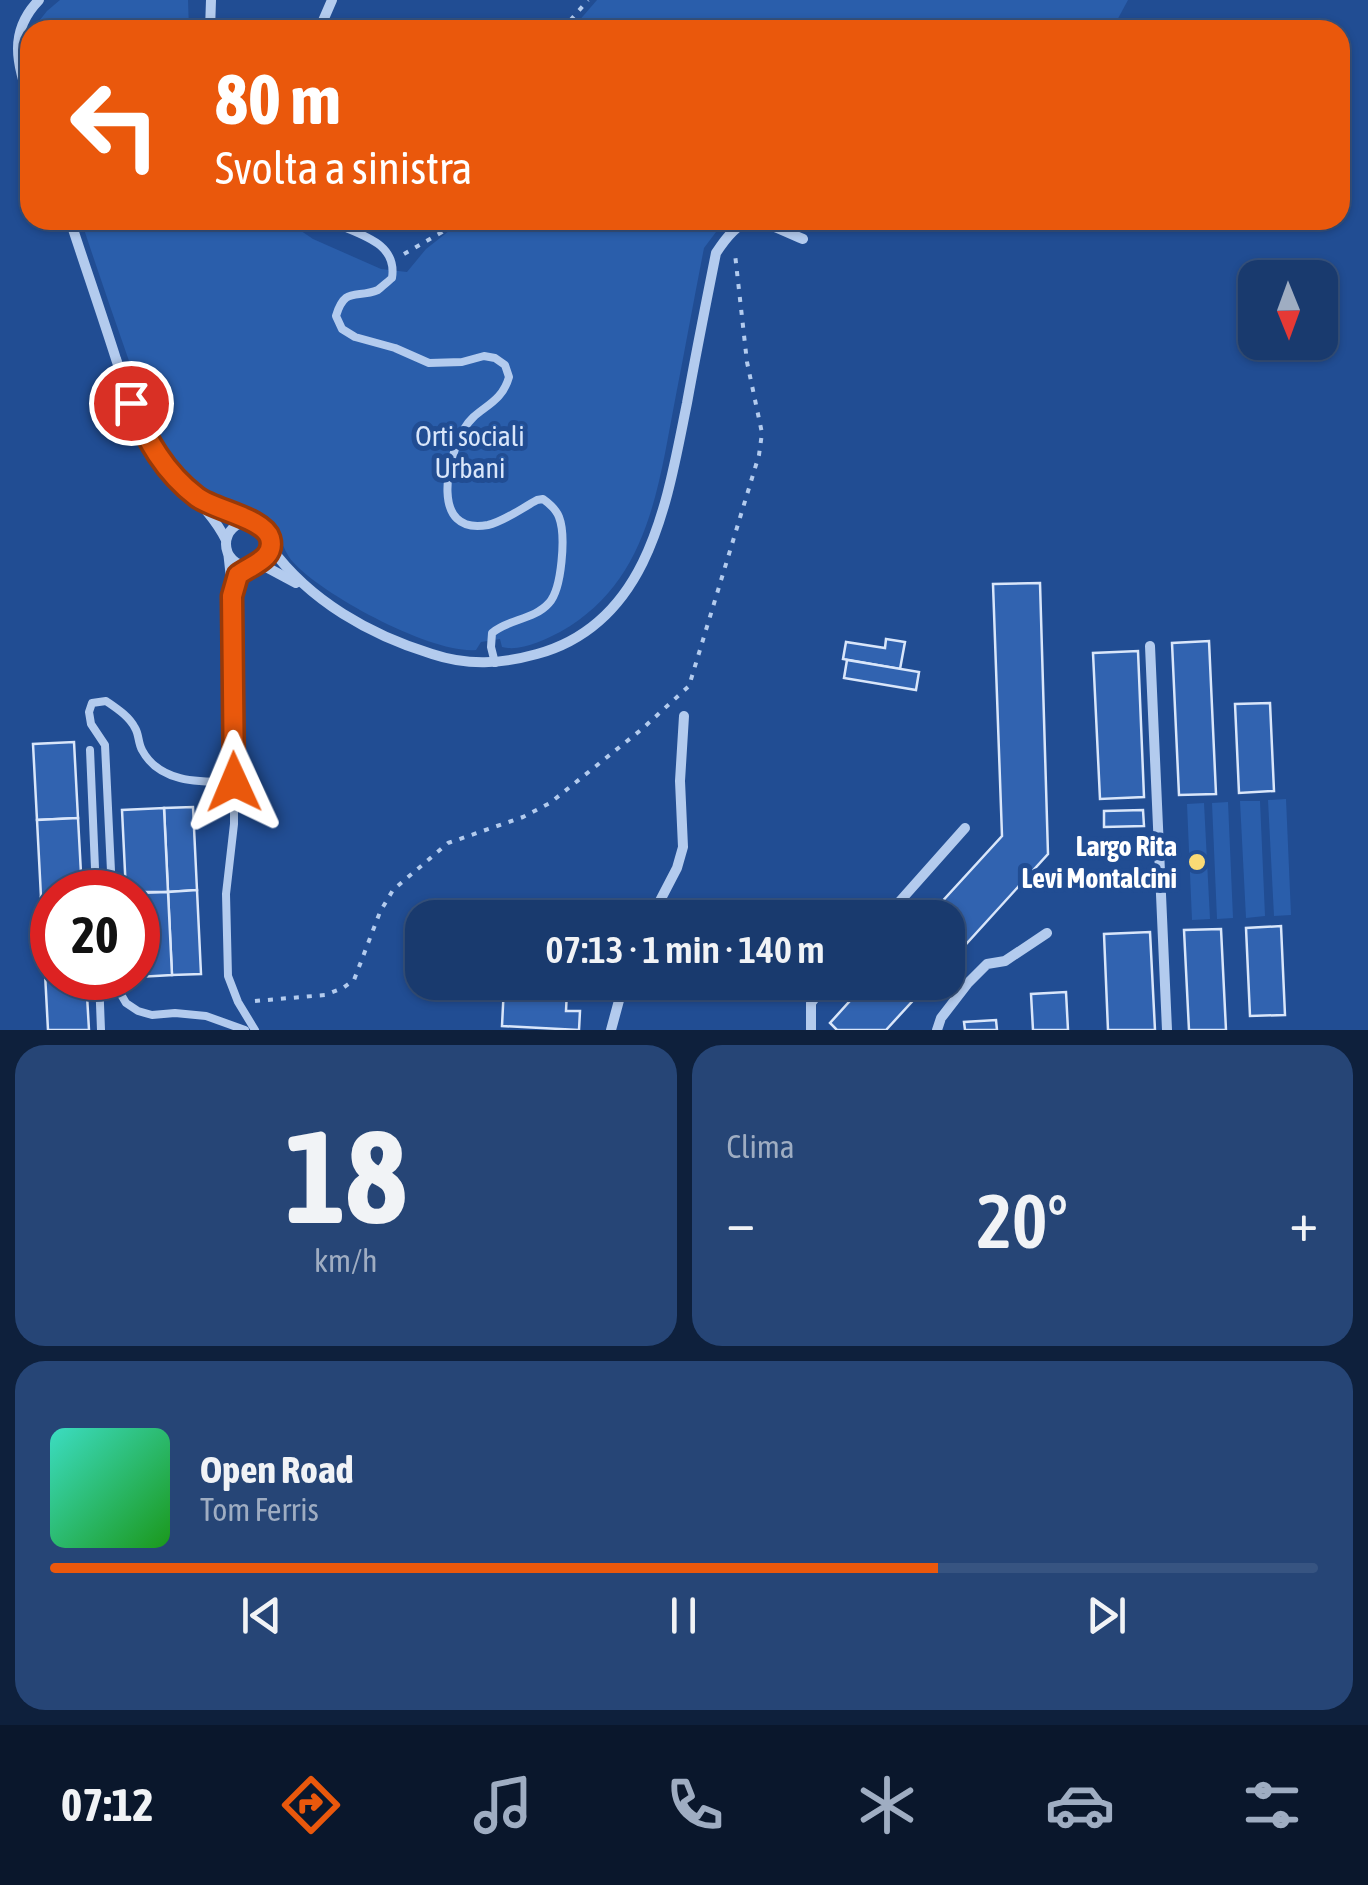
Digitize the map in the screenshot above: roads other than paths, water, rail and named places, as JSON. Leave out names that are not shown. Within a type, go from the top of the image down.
[{"type":"street","points":[[24,20],[40,0]]},
{"type":"street","points":[[20,31],[20,60]]},
{"type":"street","points":[[73,230],[131,403],[148,442],[164,466],[218,523],[232,559],[275,571],[349,618],[400,644],[457,662],[513,661],[549,651],[588,630],[631,584],[649,552],[666,504],[716,253],[732,230]]},
{"type":"street","points":[[779,230],[803,240]]},
{"type":"street","points":[[198,499],[263,526],[270,536],[270,548],[266,558],[253,565]]},
{"type":"street","points":[[227,545],[231,530],[252,522]]},
{"type":"street","points":[[270,548],[311,591]]},
{"type":"street","points":[[1150,646],[1167,1030]]},
{"type":"street","points":[[660,900],[683,847],[680,781],[684,716]]},
{"type":"street","points":[[901,900],[965,828]]},
{"type":"street","points":[[936,1030],[968,983],[987,964],[1005,960],[1047,934]]},
{"type":"street","points":[[611,1030],[619,1000]]},
{"type":"street","points":[[811,1030],[814,1000]]},
{"type":"lane","points":[[351,230],[380,243],[392,256],[394,268],[392,278],[378,290],[349,295],[340,303],[336,316],[342,328],[355,337],[429,363],[462,362],[484,356],[505,365],[509,377],[500,397],[466,424],[455,448],[448,477],[451,512],[459,520],[477,526],[492,524],[543,499],[558,515],[562,532],[556,592],[536,613],[492,633],[490,647],[495,662]]},
{"type":"lane","points":[[227,545],[232,596],[234,782],[226,894],[228,976],[255,1030]]},
{"type":"lane","points":[[232,596],[238,575],[253,565]]},
{"type":"lane","points":[[111,870],[105,745],[91,724],[92,703],[106,701],[119,710],[135,728],[142,750],[155,766],[175,778],[234,782]]},
{"type":"lane","points":[[90,750],[95,870]]},
{"type":"lane","points":[[100,1000],[102,1030]]},
{"type":"lane","points":[[124,1000],[138,1011],[152,1015],[206,1016],[245,1030]]},
{"type":"place","name":"Largo Rita Levi Montalcini","points":[[1197,862]]},
{"type":"park label","name":"Orti sociali Urbani","points":[[470,452]]}]
